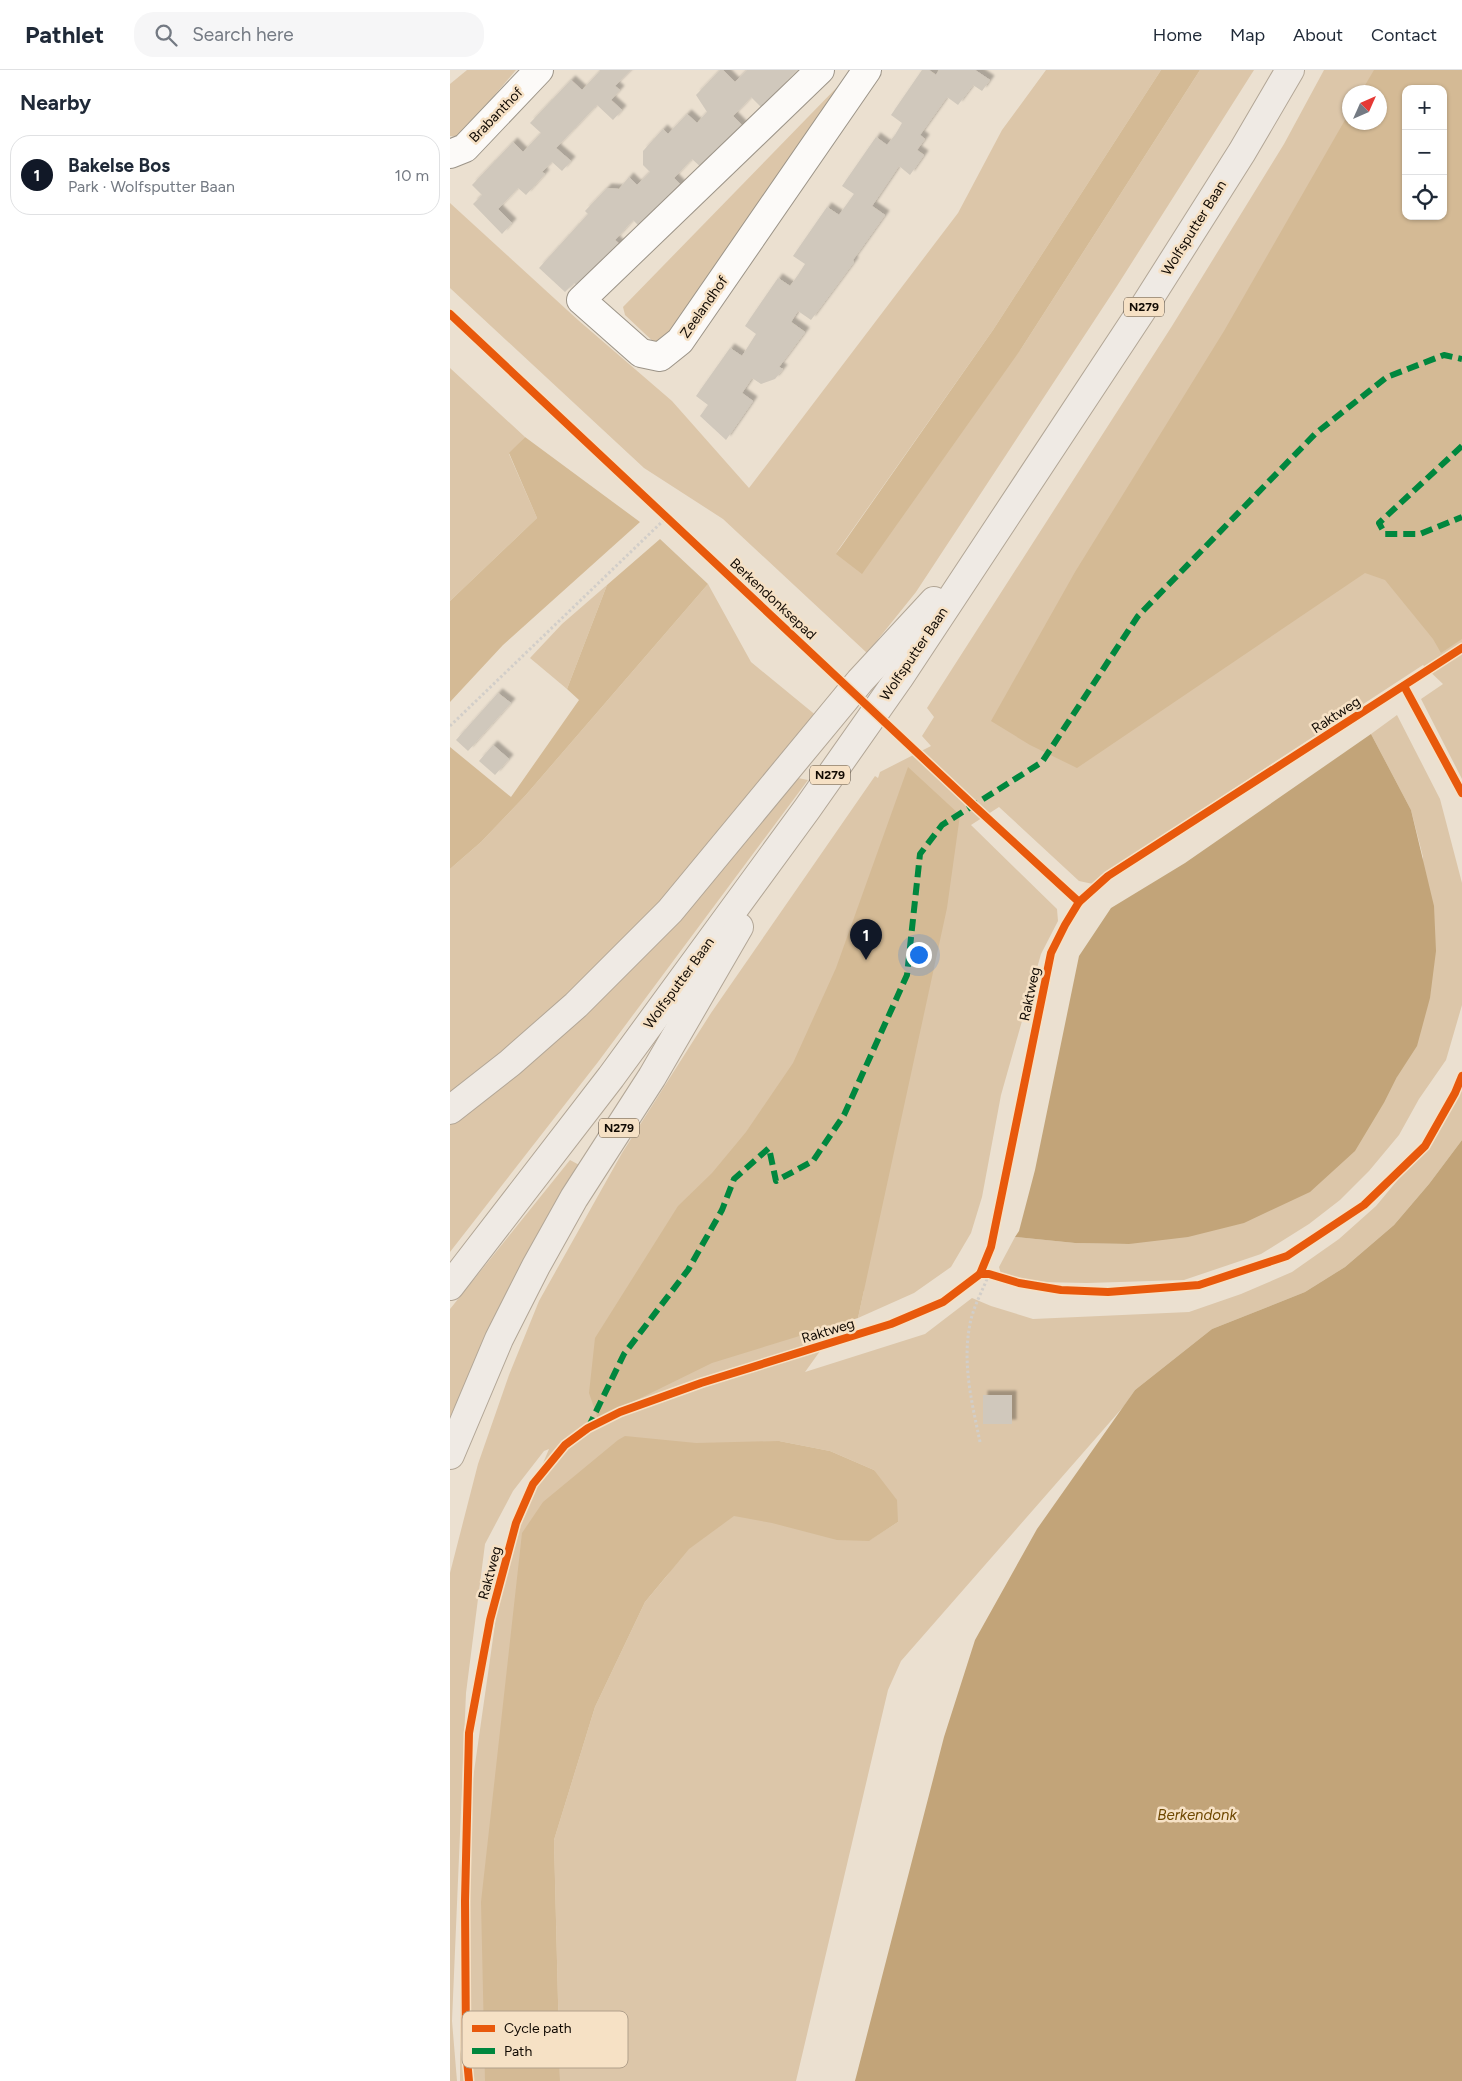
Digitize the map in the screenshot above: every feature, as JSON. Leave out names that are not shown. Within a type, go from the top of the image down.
[{"type":"main road","name":"Wolfsputter Baan","points":[[450,1286],[612,1077],[807,809],[853,741],[889,669],[991,540],[1142,310],[1242,152],[1290,70]]},
{"type":"main road","name":"N279","points":[[450,1110],[510,1062],[576,1005],[670,911],[829,719],[889,669]]},
{"type":"main road","name":"N279","points":[[450,1455],[499,1339],[569,1206],[652,1077],[807,809]]},
{"type":"street","name":"Brabanthof","points":[[450,154],[465,148],[538,70]]},
{"type":"street","name":"Zeelandhof","points":[[820,70],[581,300],[641,353],[660,357],[680,342],[867,70]]},
{"type":"path","points":[[660,510],[674,524]]},
{"type":"path","points":[[450,726],[667,517]]},
{"type":"path","points":[[980,1274],[993,1275],[970,1323],[966,1362],[968,1386],[980,1442]]},
{"type":"shaded area","points":[[467,70],[516,70],[459,137],[450,136],[450,84]]},
{"type":"shaded area","points":[[1046,70],[1161,70],[993,330],[836,553],[1021,349],[1200,70],[1254,70],[1117,286],[916,592],[867,653],[723,519],[644,468],[450,288],[450,203],[578,320],[672,401],[749,488],[958,213],[1002,130]]},
{"type":"shaded area","points":[[1161,70],[1200,70],[1021,349],[862,574],[836,554],[993,330]]},
{"type":"shaded area","points":[[1324,70],[1462,70],[1462,779],[1421,699],[1443,684],[1423,665],[1169,831],[1093,884],[1079,881],[999,807],[971,825],[1057,909],[1058,921],[1041,954],[1001,1095],[982,1197],[971,1233],[951,1267],[914,1293],[858,1318],[864,1290],[805,1372],[925,1334],[972,1298],[1033,1319],[1189,1312],[1241,1294],[1292,1272],[1339,1239],[1376,1206],[1411,1164],[1462,1087],[1462,1140],[1429,1184],[1394,1225],[1345,1267],[1305,1292],[1212,1329],[1135,1390],[1124,1406],[901,1661],[888,1690],[796,2081],[560,2081],[560,2068],[628,2068],[628,2011],[558,2011],[554,1840],[595,1707],[645,1602],[670,1572],[596,1644],[519,1856],[536,2011],[462,2011],[462,2068],[543,2068],[544,2081],[460,2081],[460,1870],[505,1554],[549,1449],[544,1451],[513,1491],[485,1544],[466,1693],[452,2021],[457,2081],[450,2081],[450,1573],[478,1464],[509,1375],[539,1301],[622,1153],[711,1013],[875,776],[878,778],[880,772],[931,746],[922,736],[934,717],[927,708],[1172,326],[1284,144]],"holes":[[[779,1441],[830,1451],[874,1470],[898,1522],[870,1540]]]},
{"type":"shaded area","points":[[1374,70],[1462,70],[1462,639],[1441,653],[1433,639],[1385,580],[1365,573],[1077,768],[1030,745],[991,721],[1075,572],[1224,331],[1342,125],[1342,130],[1387,130],[1387,85],[1365,85]]},
{"type":"shaded area","points":[[845,79],[797,161],[659,347],[625,315],[623,307]]},
{"type":"shaded area","points":[[450,368],[525,437],[509,454],[537,518],[450,601]]},
{"type":"shaded area","points":[[525,437],[640,522],[503,645],[450,702],[450,601],[537,518],[509,453]]},
{"type":"shaded area","points":[[660,539],[708,584],[525,796],[481,842],[450,869],[450,747],[511,797],[579,700],[567,689],[607,585]]},
{"type":"shaded area","points":[[708,584],[751,662],[818,717],[660,902],[567,997],[450,1098],[450,869],[481,842],[525,796]]},
{"type":"shaded area","points":[[607,585],[567,689],[530,658],[562,624]]},
{"type":"shaded area","points":[[1397,715],[1440,799],[1462,883],[1462,1005],[1446,1060],[1419,1099],[1399,1135],[1369,1171],[1340,1200],[1309,1224],[1261,1254],[1184,1280],[1087,1283],[1039,1282],[1002,1278],[999,1267],[1015,1237],[1075,1243],[1129,1244],[1385,1101],[1397,1077],[1423,857],[1411,810],[1371,734]]},
{"type":"shaded area","points":[[908,767],[960,815],[947,908],[858,1318],[712,1363],[598,1419],[589,1393],[595,1338],[678,1206],[712,1173],[746,1132],[793,1063],[836,968]]},
{"type":"shaded area","points":[[798,778],[808,780],[598,1062],[450,1252],[450,1124],[533,1058],[672,919]]},
{"type":"shaded area","points":[[570,1160],[583,1167],[488,1337],[450,1417],[450,1309]]},
{"type":"shaded area","points":[[625,1436],[696,1443],[779,1441],[830,1451],[874,1470],[897,1500],[898,1522],[869,1541],[837,1540],[772,1523],[734,1516],[689,1549],[645,1602],[595,1707],[554,1840],[558,2011],[483,2011],[481,1902],[522,1533],[543,1502]]},
{"type":"shaded area","points":[[485,2068],[560,2068],[560,2081],[485,2081]]},
{"type":"water","points":[[1371,734],[1411,810],[1434,906],[1436,951],[1430,998],[1417,1046],[1355,1151],[1310,1192],[1244,1223],[1188,1237],[1129,1244],[1075,1243],[1015,1237],[1019,1231],[1035,1170],[1079,956],[1111,908],[1185,863]]},
{"type":"water","name":"Berkendonk","points":[[1462,1140],[1462,2081],[855,2081],[944,1737],[975,1640],[1037,1529],[1135,1390],[1212,1329],[1305,1292],[1345,1267],[1394,1225],[1429,1184]]},
{"type":"building","points":[[599,70],[631,70],[615,86],[620,90],[611,100],[622,110],[613,120],[597,105],[556,148],[571,161],[562,171],[552,162],[542,172],[545,174],[526,195],[518,188],[498,209],[512,223],[502,234],[473,204],[482,195],[472,185],[513,142],[523,152],[541,133],[530,123],[571,80],[582,90]]},
{"type":"building","points":[[720,70],[723,70],[735,82],[747,70],[797,70],[761,107],[751,97],[733,116],[743,126],[703,169],[692,159],[674,178],[684,188],[644,231],[633,220],[615,240],[626,250],[585,293],[574,283],[565,292],[539,268],[588,214],[585,211],[607,188],[619,189],[629,177],[637,185],[650,172],[643,165],[643,151],[663,129],[668,134],[687,114],[697,123],[707,112],[696,95]]},
{"type":"building","points":[[922,70],[929,70],[936,75],[939,70],[975,70],[990,80],[982,91],[973,85],[958,105],[947,97],[920,135],[925,139],[917,150],[924,155],[910,175],[899,166],[872,206],[885,215],[853,260],[854,262],[811,320],[798,311],[791,322],[805,332],[779,367],[783,369],[775,379],[761,384],[752,378],[742,393],[753,401],[726,440],[700,416],[708,405],[696,396],[730,348],[742,356],[756,334],[745,326],[778,278],[790,286],[798,275],[805,264],[793,256],[827,207],[839,215],[854,194],[842,186],[876,137],[887,145],[895,135],[902,123],[891,115]]},
{"type":"building","points":[[498,693],[511,703],[468,751],[456,740]]},
{"type":"building","points":[[493,745],[509,759],[495,775],[479,761]]},
{"type":"building","points":[[983,1395],[1012,1395],[1012,1424],[983,1424]]},
{"type":"marked path","points":[[588,1428],[624,1354],[688,1270],[722,1210],[734,1179],[769,1148],[776,1181],[813,1161],[844,1115],[907,975],[920,854],[942,825],[1042,762],[1138,616],[1316,433],[1387,377],[1444,355],[1462,359]]},
{"type":"marked path","points":[[1462,446],[1379,523],[1385,534],[1420,534],[1462,517]]},
{"type":"cycle path","name":"Berkendonksepad","points":[[450,314],[973,805],[1079,902]]},
{"type":"cycle path","name":"Raktweg","points":[[466,2011],[465,1901],[469,1733],[490,1620],[516,1523],[533,1484],[565,1445],[588,1428],[620,1412],[701,1383],[891,1324],[943,1302],[980,1274],[991,1247],[1051,953],[1079,902],[1108,876],[1462,648]]},
{"type":"cycle path","points":[[1404,686],[1462,793]]},
{"type":"cycle path","points":[[980,1274],[989,1274],[1019,1283],[1061,1290],[1108,1292],[1199,1285],[1287,1256],[1364,1205],[1425,1146],[1455,1093],[1462,1076]]},
{"type":"cycle path","name":"Raktweg","points":[[468,2068],[469,2081]]},
{"type":"place","name":"Bakelse Bos","points":[[866,960]]}]
